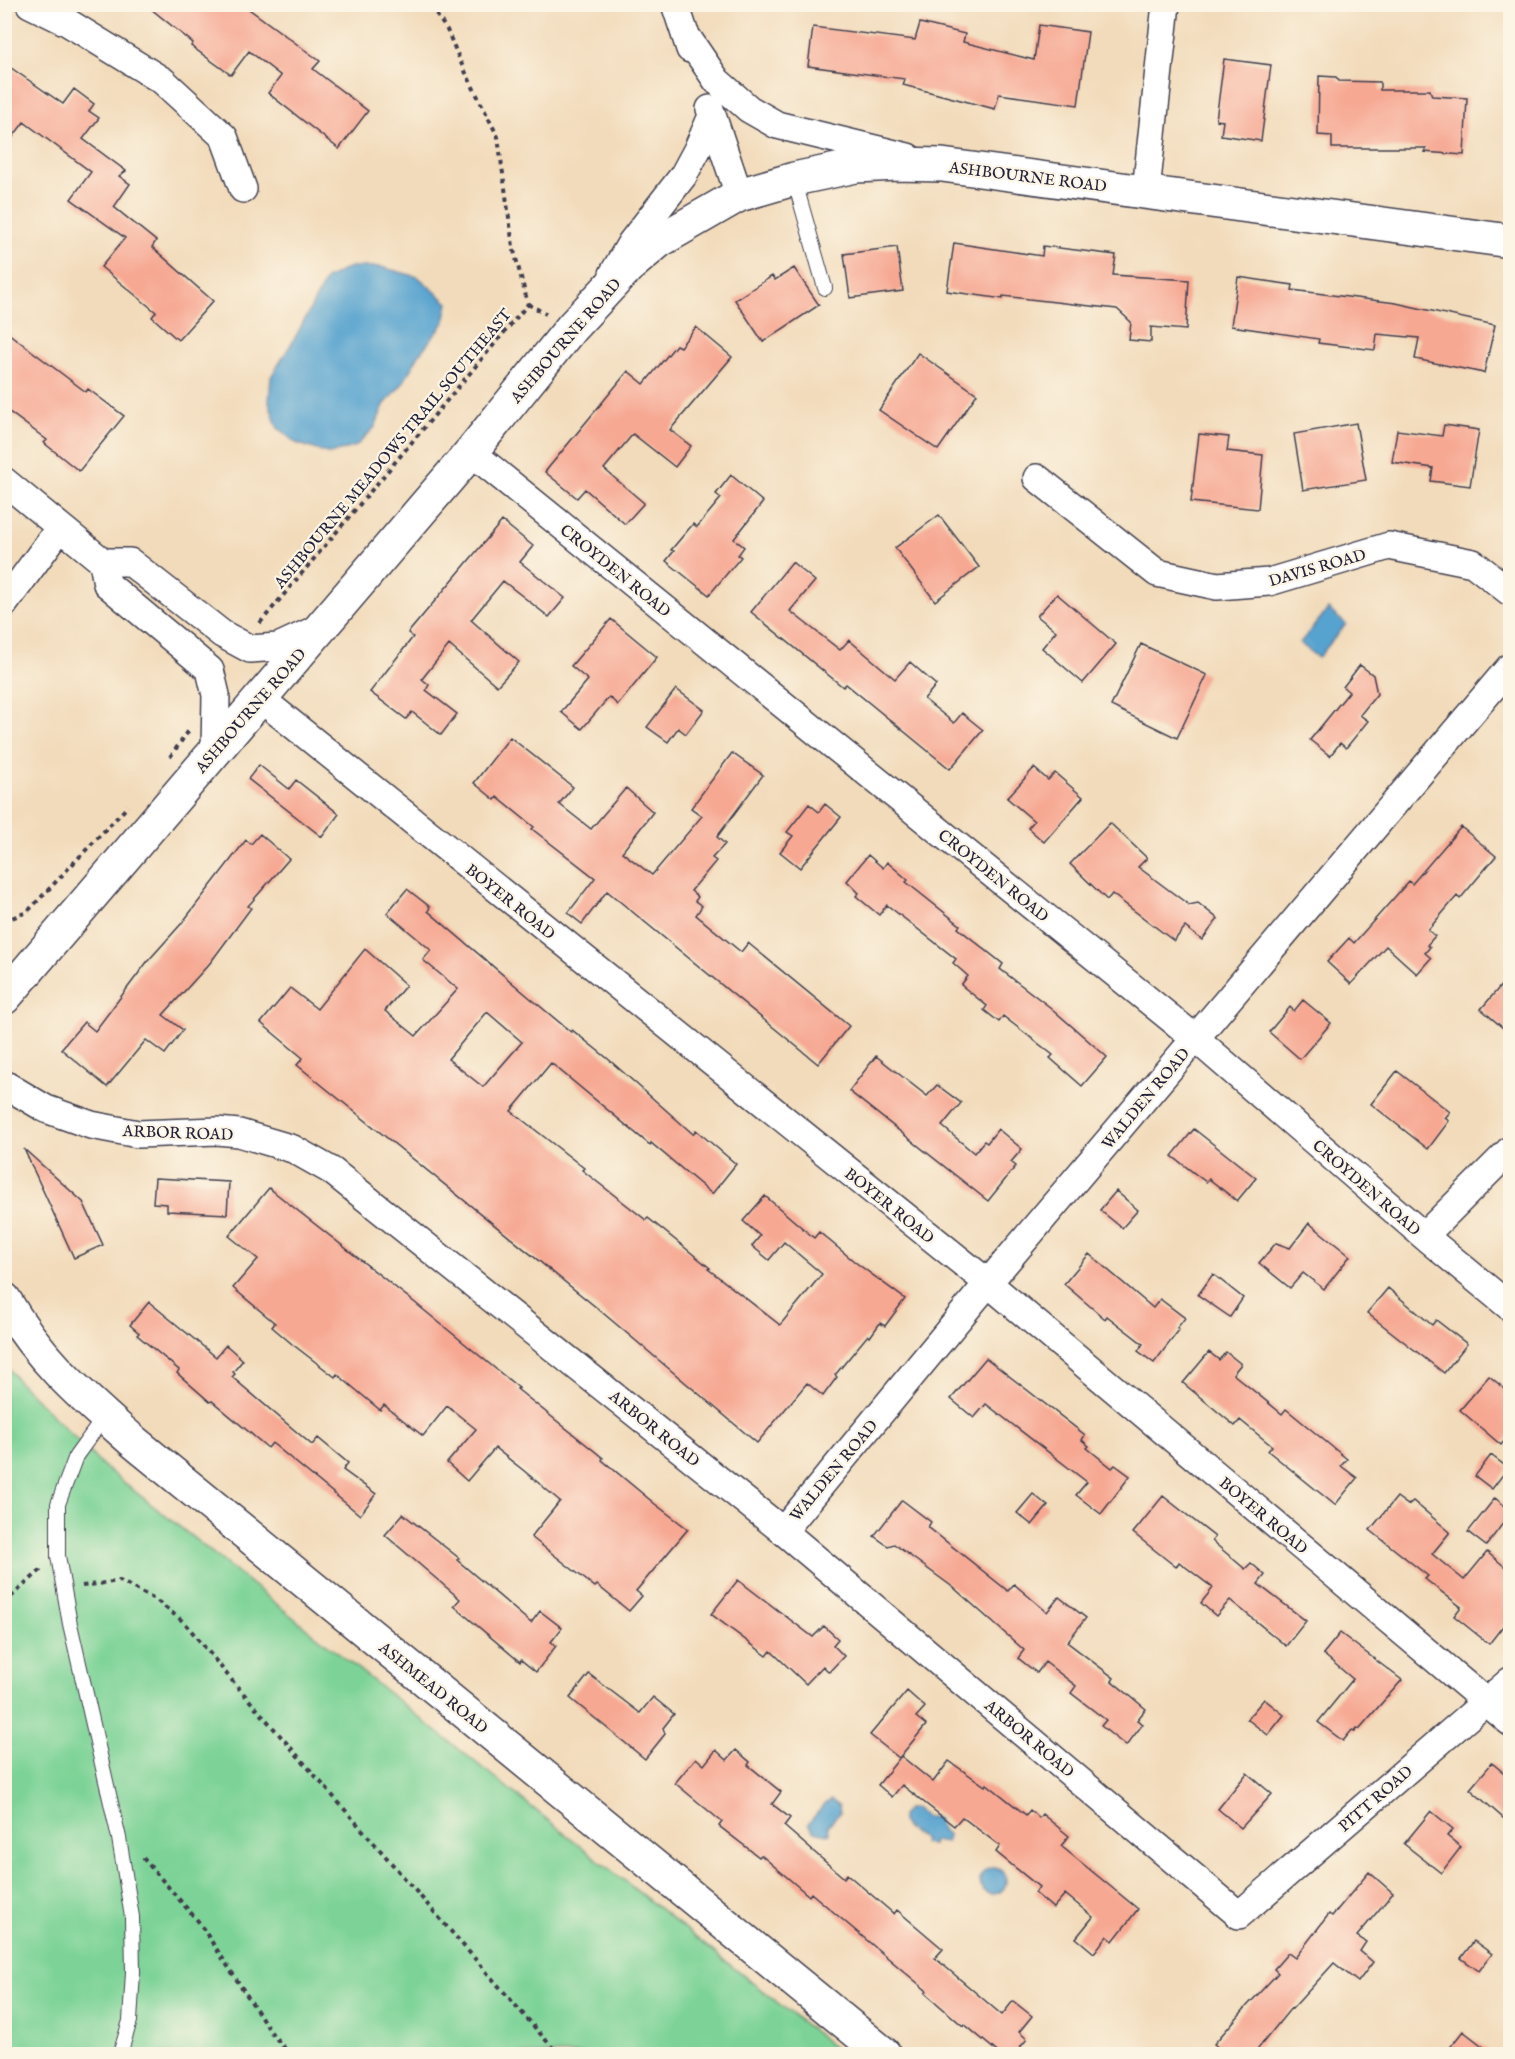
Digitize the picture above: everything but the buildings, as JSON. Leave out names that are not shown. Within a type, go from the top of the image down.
[{"type":"street","points":[[30,4],[68,22],[162,81],[224,137],[243,189]]},
{"type":"street","points":[[675,4],[739,195]]},
{"type":"street","points":[[1146,191],[1166,4]]},
{"type":"street","points":[[685,34],[717,81],[749,109],[777,125],[942,165]]},
{"type":"street","points":[[600,296],[631,243],[683,176],[712,116]]},
{"type":"street","name":"ASHBOURNE ROAD","points":[[4,999],[471,453],[572,327],[600,296],[658,241],[739,195],[794,179],[856,166],[942,165],[1510,241]]},
{"type":"street","name":"CROYDEN ROAD","points":[[471,453],[1196,1038],[1424,1236],[1510,1307]]},
{"type":"street","name":"DAVIS ROAD","points":[[1037,478],[1157,573],[1217,586],[1269,582],[1389,546],[1473,563],[1510,592]]},
{"type":"street","points":[[4,481],[103,562],[130,562],[222,634],[250,649],[278,647],[323,626]]},
{"type":"street","points":[[4,604],[60,528]]},
{"type":"street","points":[[103,562],[107,584],[210,670],[216,695],[215,750]]},
{"type":"street","name":"WALDEN ROAD","points":[[783,1531],[988,1283],[1510,667]]},
{"type":"street","name":"BOYER ROAD","points":[[261,699],[988,1283],[1510,1722]]},
{"type":"street","name":"ARBOR ROAD","points":[[4,1084],[46,1109],[91,1125],[138,1134],[217,1131],[239,1133],[281,1144],[306,1154],[332,1171],[370,1199],[783,1531],[1239,1915]]},
{"type":"street","points":[[1424,1236],[1510,1150]]},
{"type":"street","name":"ASHMEAD ROAD","points":[[4,1299],[44,1357],[80,1395],[134,1443],[884,2055]]},
{"type":"street","name":"PITT ROAD","points":[[1239,1915],[1510,1681]]},
{"type":"lane","points":[[794,179],[825,288]]},
{"type":"lane","points":[[105,1416],[76,1456],[58,1504],[58,1557],[116,1828],[132,1917],[133,1972],[130,2021],[120,2055]]},
{"type":"path","name":"ASHBOURNE MEADOWS TRAIL SOUTHEAST","points":[[258,625],[528,304],[513,247],[498,137],[447,30],[429,4]]},
{"type":"path","points":[[164,765],[194,722]]},
{"type":"path","points":[[4,921],[27,912],[134,800]]},
{"type":"path","points":[[4,1603],[58,1557]]},
{"type":"path","points":[[64,1589],[120,1581],[156,1600],[185,1623],[229,1677],[558,2055]]},
{"type":"path","points":[[116,1828],[198,1922],[273,2035],[290,2055]]},
{"type":"green space","points":[[4,1363],[18,1381],[103,1466],[842,2054],[5,2054]]},
{"type":"water","points":[[350,267],[381,267],[418,277],[448,303],[444,323],[420,353],[403,383],[384,405],[375,427],[356,446],[330,454],[296,443],[277,427],[269,402],[271,377],[326,279]]},
{"type":"water","points":[[1328,609],[1346,624],[1318,658],[1300,643]]},
{"type":"water","points":[[831,1800],[839,1806],[840,1813],[828,1826],[829,1833],[815,1831],[808,1824]]},
{"type":"water","points":[[916,1808],[926,1817],[934,1817],[939,1821],[940,1827],[948,1837],[946,1843],[933,1841],[932,1845],[923,1843],[924,1839],[905,1828],[902,1816],[907,1809]]},
{"type":"water","points":[[993,1868],[1003,1871],[1006,1881],[1003,1891],[993,1894],[983,1891],[980,1881],[983,1871]]}]
